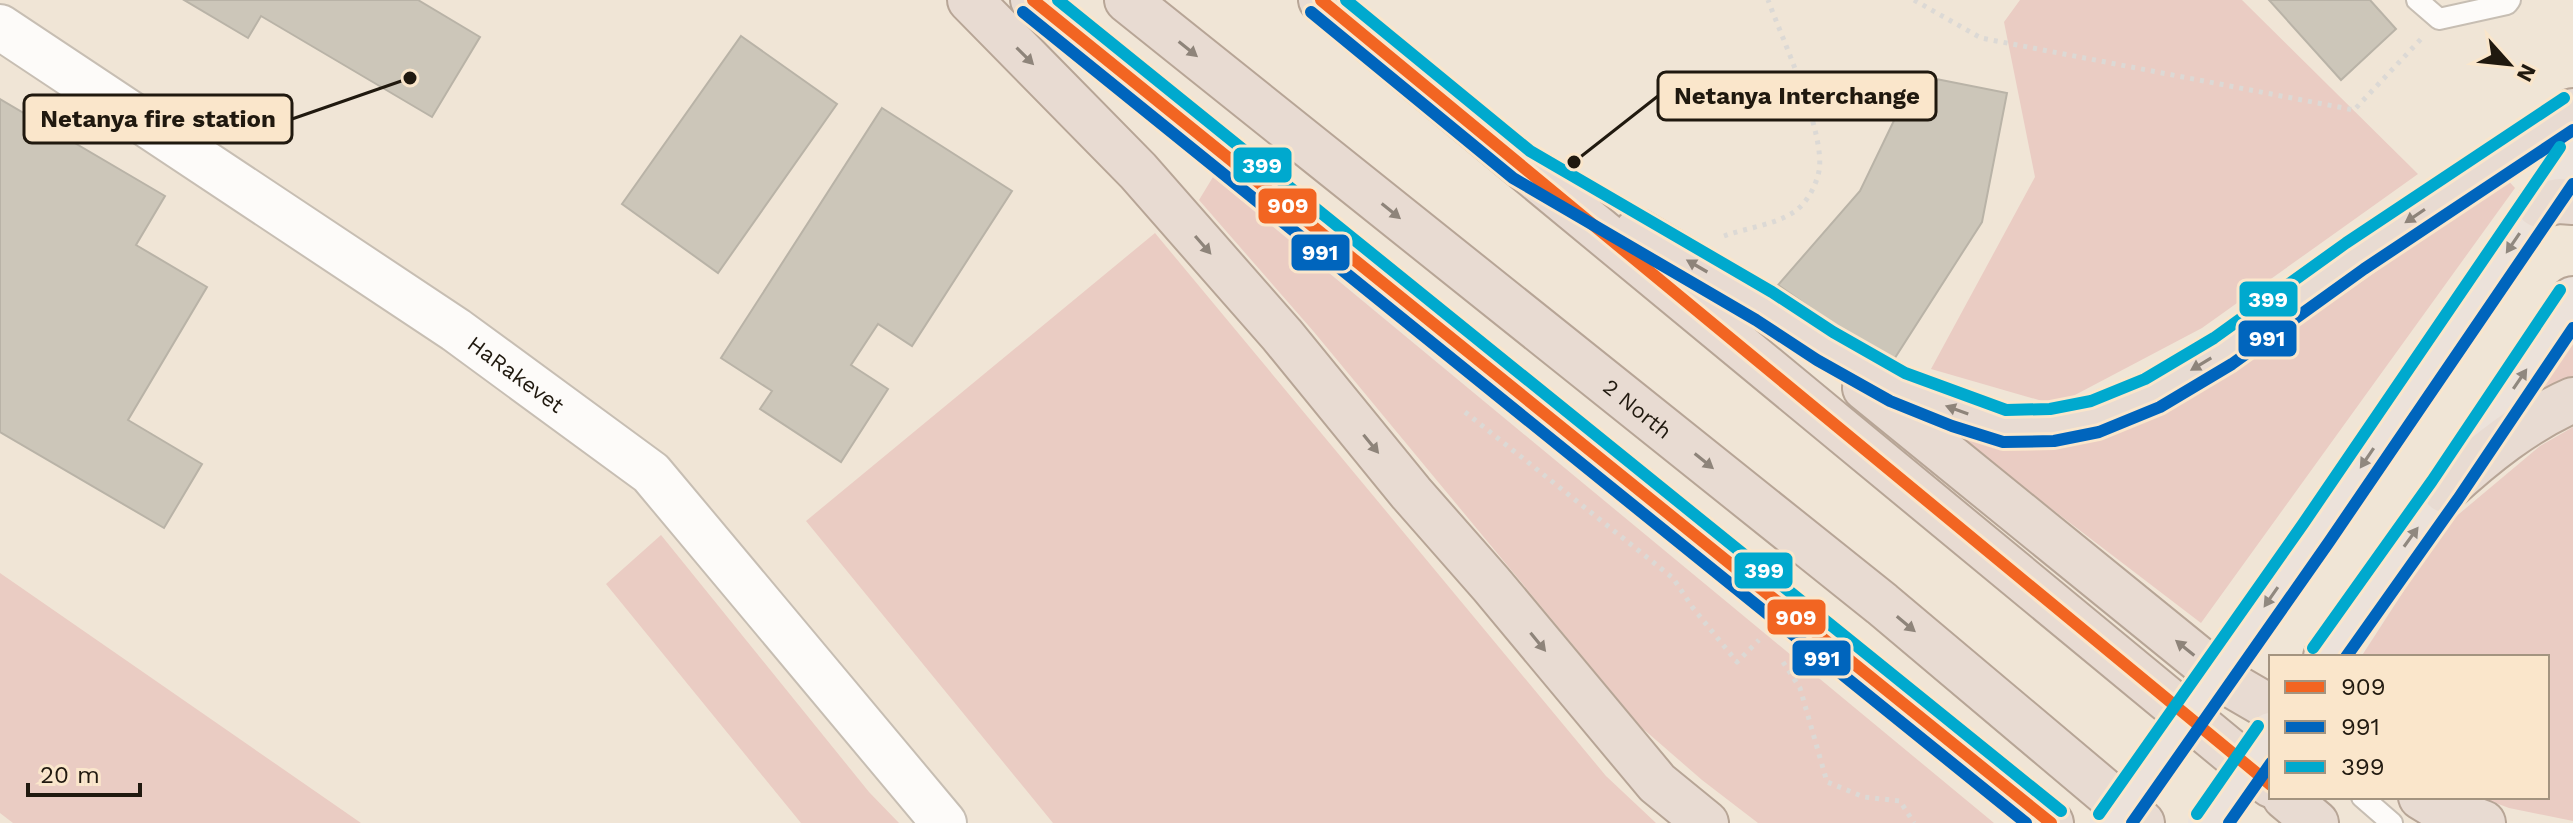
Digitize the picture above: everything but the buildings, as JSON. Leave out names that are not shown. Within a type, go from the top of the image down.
[{"type":"highway","points":[[970,0],[1149,183],[1282,335],[1411,493],[1657,783],[1706,823]]},
{"type":"highway","points":[[1033,0],[1775,621],[2051,823]]},
{"type":"highway","name":"2 North","points":[[1127,0],[1882,604],[2142,823]]},
{"type":"highway","points":[[1321,0],[2269,783]]},
{"type":"highway","points":[[1521,164],[1898,387],[2004,426],[2052,425],[2096,416],[2152,393],[2223,351],[2355,256],[2573,111]]},
{"type":"highway","points":[[2112,823],[2316,533],[2556,203],[2573,156]]},
{"type":"highway","points":[[2327,655],[2445,490],[2573,299]]},
{"type":"highway","points":[[1764,306],[2228,683],[2269,707]]},
{"type":"highway","points":[[2445,490],[2478,460],[2522,428],[2573,400]]},
{"type":"highway","points":[[2210,823],[2269,738]]},
{"type":"highway","points":[[2287,799],[2316,823]]},
{"type":"highway","points":[[2424,799],[2483,823]]},
{"type":"street","name":"HaRakevet","points":[[0,27],[456,330],[651,473],[944,823]]},
{"type":"lane","points":[[2417,0],[2439,19],[2507,4],[2510,0]]},
{"type":"lane","points":[[2228,683],[2269,718]]},
{"type":"lane","points":[[2364,799],[2392,823]]},
{"type":"path","points":[[1733,233],[1752,229],[1794,212],[1811,194],[1819,168],[1814,125],[1768,0]]},
{"type":"path","points":[[1914,0],[1981,38],[2354,110],[2439,19]]},
{"type":"path","points":[[1465,412],[1673,578],[1737,662],[1775,621],[1800,688],[1827,782],[1864,797],[1900,801],[1914,823]]},
{"type":"shaded area","points":[[2020,0],[2242,0],[2418,174],[2202,328],[2056,405],[1931,369],[2035,177],[2004,22]]},
{"type":"shaded area","points":[[1213,177],[1994,823],[1758,823],[1702,780],[1641,727],[1314,332],[1199,200]]},
{"type":"shaded area","points":[[2505,177],[2515,188],[2201,623],[1951,432],[2054,446],[2103,437],[2161,413],[2235,370]]},
{"type":"shaded area","points":[[1155,233],[1606,776],[1656,823],[1053,823],[806,521]]},
{"type":"shaded area","points":[[2573,323],[2573,386],[2516,424]]},
{"type":"shaded area","points":[[2573,427],[2573,821],[2509,808],[2485,799],[2549,799],[2549,655],[2362,655],[2447,524],[2540,446]]},
{"type":"shaded area","points":[[661,535],[869,792],[899,823],[801,823],[606,584]]},
{"type":"shaded area","points":[[0,573],[361,823],[13,823],[0,813]]},
{"type":"transit line","name":"909","points":[[1033,0],[2051,823]]},
{"type":"transit line","name":"399","points":[[1058,0],[2061,811]]},
{"type":"transit line","name":"909","points":[[1321,0],[2269,783]]},
{"type":"transit line","name":"399","points":[[1346,0],[1530,151],[1905,373],[2006,410],[2050,409],[2091,401],[2145,379],[2214,338],[2346,243],[2564,98]]},
{"type":"transit line","name":"991","points":[[1023,12],[2026,823]]},
{"type":"transit line","name":"991","points":[[1311,12],[1513,178],[1890,401],[2003,442],[2054,441],[2099,432],[2160,407],[2232,364],[2364,269],[2573,130]]},
{"type":"transit line","name":"399","points":[[2099,814],[2303,524],[2560,147]]},
{"type":"transit line","name":"991","points":[[2132,823],[2329,542],[2573,184]]},
{"type":"transit line","name":"399","points":[[2313,648],[2432,481],[2560,290]]},
{"type":"transit line","name":"991","points":[[2347,655],[2458,499],[2573,328]]},
{"type":"transit line","name":"399","points":[[2197,814],[2258,726]]},
{"type":"transit line","name":"991","points":[[2229,823],[2269,766]]},
{"type":"place","name":"Netanya fire station","points":[[410,78]]},
{"type":"place","name":"Netanya Interchange","points":[[1574,162]]}]
